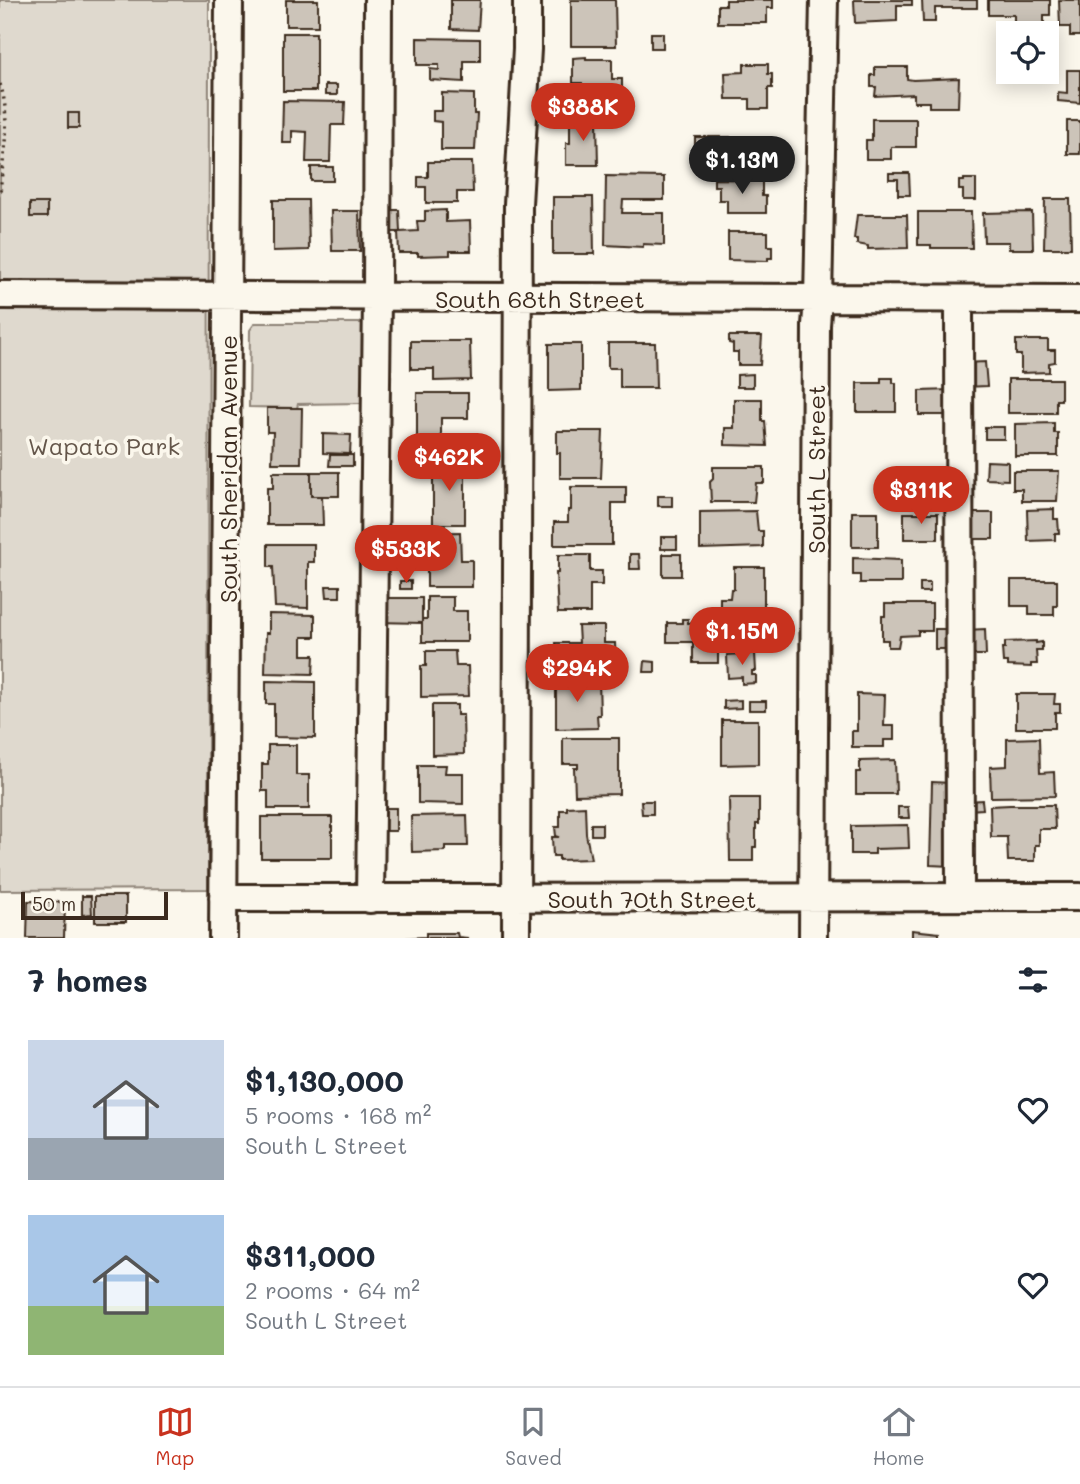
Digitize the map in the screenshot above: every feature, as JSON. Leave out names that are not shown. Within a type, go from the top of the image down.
[{"type":"street","name":"South Sheridan Avenue","points":[[223,938],[229,0]]},
{"type":"street","points":[[370,899],[378,0]]},
{"type":"street","points":[[516,938],[518,204],[527,49],[527,0]]},
{"type":"street","name":"South L Street","points":[[813,938],[816,339],[824,0]]},
{"type":"street","name":"South 68th Street","points":[[0,295],[1080,299]]},
{"type":"street","points":[[959,300],[960,897]]},
{"type":"street","name":"South 70th Street","points":[[223,898],[1080,897]]},
{"type":"path","points":[[0,84],[4,95],[6,127],[0,195]]},
{"type":"green space","name":"Wapato Park","points":[[0,0],[209,0],[208,889],[0,890]]},
{"type":"green space","points":[[255,323],[364,323],[362,403],[298,404],[297,408],[249,407],[250,330]]},
{"type":"building","points":[[286,0],[318,0],[318,26],[286,26]]},
{"type":"building","points":[[451,0],[480,0],[478,30],[451,29]]},
{"type":"building","points":[[571,0],[615,0],[616,46],[571,46]]},
{"type":"building","points":[[726,0],[773,0],[773,8],[767,8],[767,23],[718,23],[718,5],[726,5]]},
{"type":"building","points":[[854,0],[912,0],[912,5],[897,5],[897,21],[855,23]]},
{"type":"building","points":[[922,0],[977,0],[977,8],[935,8],[935,22],[923,22]]},
{"type":"building","points":[[988,0],[1050,0],[1050,15],[1044,15],[1044,21],[1014,21],[1014,15],[988,15]]},
{"type":"building","points":[[1059,0],[1080,0],[1080,36],[1070,36],[1070,27],[1060,27]]},
{"type":"building","points":[[283,33],[316,33],[316,91],[283,91]]},
{"type":"building","points":[[651,33],[663,33],[663,48],[651,48]]},
{"type":"building","points":[[417,38],[480,39],[480,61],[464,61],[464,82],[430,80],[430,69],[439,70],[439,65],[417,65]]},
{"type":"building","points":[[573,58],[612,59],[612,79],[622,79],[622,98],[612,98],[613,108],[582,108],[582,83],[573,83]]},
{"type":"building","points":[[744,64],[768,64],[768,74],[772,74],[772,88],[768,88],[768,109],[750,109],[750,99],[726,99],[725,73],[744,72]]},
{"type":"building","points":[[875,67],[907,67],[907,79],[913,80],[959,78],[958,107],[929,107],[929,102],[914,102],[914,94],[875,96],[876,87],[871,87],[871,75],[875,75]]},
{"type":"building","points":[[1067,70],[1080,70],[1080,103],[1058,101],[1058,92],[1067,93]]},
{"type":"building","points":[[325,85],[337,85],[337,95],[325,95]]},
{"type":"building","points":[[442,93],[474,94],[474,114],[477,114],[475,150],[441,150],[441,122],[433,121],[433,111],[442,111]]},
{"type":"building","points":[[283,101],[345,102],[344,125],[331,125],[330,162],[306,162],[307,132],[292,131],[292,143],[282,143]]},
{"type":"building","points":[[68,113],[79,113],[79,128],[68,128]]},
{"type":"building","points":[[872,119],[916,119],[916,147],[891,147],[891,159],[866,159],[866,140],[872,140]]},
{"type":"building","points":[[570,120],[597,120],[598,165],[566,165]]},
{"type":"building","points":[[1067,121],[1080,121],[1080,154],[1067,154]]},
{"type":"building","points":[[695,137],[730,137],[730,164],[691,164],[691,154],[695,154]]},
{"type":"building","points":[[428,162],[472,162],[473,192],[457,192],[457,203],[426,203],[426,187],[418,187],[418,177],[428,177]]},
{"type":"building","points":[[311,167],[333,167],[333,181],[311,181]]},
{"type":"building","points":[[889,173],[909,173],[910,195],[898,195],[898,179],[889,179]]},
{"type":"building","points":[[606,176],[664,177],[664,200],[623,200],[622,213],[664,213],[664,245],[605,245]]},
{"type":"building","points":[[714,179],[762,180],[766,213],[727,213],[727,200],[719,200],[719,186],[714,186]]},
{"type":"building","points":[[976,179],[976,200],[963,200],[959,181]]},
{"type":"building","points":[[553,197],[593,197],[594,254],[553,254]]},
{"type":"building","points":[[1045,199],[1070,199],[1071,248],[1044,248]]},
{"type":"building","points":[[273,200],[308,200],[309,250],[273,251]]},
{"type":"building","points":[[30,203],[47,203],[47,217],[30,217]]},
{"type":"building","points":[[383,210],[399,210],[400,232],[418,231],[417,221],[425,221],[425,211],[446,210],[446,222],[470,221],[471,251],[418,256],[418,253],[399,253],[398,232],[384,232]]},
{"type":"building","points":[[331,211],[359,211],[360,251],[332,251]]},
{"type":"building","points":[[918,212],[971,212],[972,248],[931,248],[931,245],[918,245]]},
{"type":"building","points":[[1032,212],[1033,249],[1009,249],[1009,242],[984,242],[983,213]]},
{"type":"building","points":[[857,215],[907,215],[908,248],[868,249],[868,246],[857,244],[857,239],[854,239]]},
{"type":"building","points":[[728,232],[768,232],[768,246],[772,246],[772,258],[768,258],[768,261],[728,260]]},
{"type":"building","points":[[729,336],[762,336],[760,365],[738,365],[738,352],[733,352]]},
{"type":"building","points":[[1016,340],[1048,340],[1048,350],[1055,350],[1055,362],[1049,363],[1049,372],[1021,373],[1021,355],[1016,355]]},
{"type":"building","points":[[411,341],[470,341],[471,380],[434,381],[434,369],[411,369]]},
{"type":"building","points":[[608,343],[655,343],[656,388],[620,388],[620,368],[608,368]]},
{"type":"building","points":[[549,344],[581,344],[581,390],[549,391]]},
{"type":"building","points":[[985,362],[987,386],[965,387],[964,363]]},
{"type":"building","points":[[753,374],[753,387],[737,387],[737,375]]},
{"type":"building","points":[[881,378],[893,378],[893,383],[896,383],[896,412],[857,412],[857,383],[881,383]]},
{"type":"building","points":[[1008,379],[1061,379],[1061,400],[1056,400],[1056,413],[1008,413]]},
{"type":"building","points":[[951,390],[951,415],[919,415],[919,391]]},
{"type":"building","points":[[417,393],[468,393],[468,418],[441,418],[441,451],[417,451]]},
{"type":"building","points":[[734,399],[762,399],[762,421],[765,421],[767,446],[725,445],[725,428],[734,428]]},
{"type":"building","points":[[267,408],[302,408],[301,463],[272,463],[273,432],[267,432]]},
{"type":"building","points":[[1054,423],[1054,433],[1058,433],[1058,456],[1015,456],[1015,424]]},
{"type":"building","points":[[985,427],[1004,427],[1004,439],[985,439]]},
{"type":"building","points":[[557,431],[603,431],[601,478],[560,478]]},
{"type":"building","points":[[323,434],[351,435],[350,454],[323,453]]},
{"type":"building","points":[[330,455],[353,455],[353,466],[329,466]]},
{"type":"building","points":[[987,461],[1008,462],[1008,480],[986,479]]},
{"type":"building","points":[[433,462],[465,462],[465,524],[433,524]]},
{"type":"building","points":[[713,467],[764,467],[764,483],[756,483],[754,502],[711,502],[710,482],[713,479]]},
{"type":"building","points":[[1013,471],[1059,471],[1057,501],[1022,501],[1022,489],[1013,489]]},
{"type":"building","points":[[273,472],[311,472],[311,496],[322,496],[323,525],[267,525],[267,488],[273,488]]},
{"type":"building","points":[[311,472],[339,472],[339,496],[311,496]]},
{"type":"building","points":[[571,487],[626,487],[626,503],[612,503],[612,545],[554,545],[554,522],[568,522]]},
{"type":"building","points":[[658,496],[672,496],[672,506],[658,506]]},
{"type":"building","points":[[1054,509],[1059,533],[1055,533],[1055,540],[1028,541],[1027,510]]},
{"type":"building","points":[[756,511],[758,531],[763,531],[763,547],[700,549],[700,512]]},
{"type":"building","points":[[852,512],[878,512],[878,547],[852,547]]},
{"type":"building","points":[[904,513],[938,513],[938,539],[904,539]]},
{"type":"building","points":[[970,513],[993,513],[993,539],[970,539]]},
{"type":"building","points":[[460,532],[461,560],[472,560],[472,587],[427,587],[427,556],[418,556],[418,533]]},
{"type":"building","points":[[661,537],[677,537],[677,549],[661,549]]},
{"type":"building","points":[[268,544],[314,544],[314,562],[308,562],[308,608],[275,607],[273,567],[268,567]]},
{"type":"building","points":[[630,554],[639,554],[640,569],[630,569]]},
{"type":"building","points":[[663,554],[681,554],[681,576],[663,576]]},
{"type":"building","points":[[558,555],[590,555],[590,571],[602,571],[602,585],[590,585],[590,613],[558,613]]},
{"type":"building","points":[[853,558],[901,560],[901,583],[860,583],[860,575],[853,575]]},
{"type":"building","points":[[734,567],[764,567],[764,636],[732,636],[732,642],[718,642],[718,663],[693,663],[693,642],[716,642],[716,623],[720,623],[720,598],[730,598],[731,589],[734,589]]},
{"type":"building","points":[[1011,580],[1057,580],[1057,606],[1054,606],[1054,615],[1029,615],[1029,606],[1011,606]]},
{"type":"building","points":[[400,581],[411,581],[411,589],[400,589]]},
{"type":"building","points":[[920,583],[930,583],[930,592],[920,592]]},
{"type":"building","points":[[326,586],[340,586],[340,597],[327,597]]},
{"type":"building","points":[[427,597],[453,597],[453,611],[467,611],[467,642],[422,642],[422,619],[427,619]]},
{"type":"building","points":[[375,598],[422,598],[422,623],[375,622]]},
{"type":"building","points":[[885,604],[932,604],[932,631],[918,631],[918,635],[900,636],[898,647],[888,647],[888,640],[882,640]]},
{"type":"building","points":[[269,614],[315,615],[315,637],[302,637],[302,655],[314,655],[313,674],[265,673]]},
{"type":"building","points":[[682,619],[694,623],[694,642],[667,642],[667,623],[682,623]]},
{"type":"building","points":[[578,626],[604,626],[604,643],[615,643],[616,671],[557,672],[556,643],[579,643]]},
{"type":"building","points":[[935,629],[949,629],[949,649],[935,649]]},
{"type":"building","points":[[985,629],[986,655],[966,655],[966,630]]},
{"type":"building","points":[[1005,642],[1042,642],[1042,650],[1036,650],[1037,664],[1031,664],[1031,667],[1008,666],[1008,662],[1003,662],[1002,648],[1005,648]]},
{"type":"building","points":[[426,651],[455,651],[456,666],[468,666],[469,696],[421,697],[421,666],[426,666]]},
{"type":"building","points":[[755,653],[756,671],[752,671],[752,675],[756,675],[756,683],[742,684],[742,677],[728,678],[727,655]]},
{"type":"building","points":[[645,661],[655,662],[655,672],[644,672]]},
{"type":"building","points":[[599,680],[598,728],[556,729],[556,681]]},
{"type":"building","points":[[266,681],[315,682],[315,738],[274,737],[274,704],[266,704]]},
{"type":"building","points":[[857,694],[885,695],[884,726],[894,726],[894,740],[884,740],[884,747],[852,747],[852,731],[857,731]]},
{"type":"building","points":[[1016,694],[1055,694],[1054,704],[1060,704],[1060,712],[1055,712],[1055,728],[1016,728]]},
{"type":"building","points":[[741,700],[741,708],[724,709],[724,701]]},
{"type":"building","points":[[749,701],[766,701],[766,710],[749,710]]},
{"type":"building","points":[[432,705],[457,705],[457,715],[463,715],[464,754],[432,755]]},
{"type":"building","points":[[722,720],[758,720],[758,764],[722,765]]},
{"type":"building","points":[[563,738],[619,738],[619,794],[575,795],[574,768],[578,768],[578,764],[563,764]]},
{"type":"building","points":[[1039,738],[1040,773],[1054,772],[1055,796],[991,797],[990,767],[1007,766],[1007,739]]},
{"type":"building","points":[[268,745],[296,745],[296,775],[309,775],[309,809],[268,809],[268,791],[262,791],[262,764],[268,764]]},
{"type":"building","points":[[895,760],[896,794],[856,794],[856,772],[860,772],[860,761]]},
{"type":"building","points":[[418,765],[446,765],[445,773],[463,773],[463,804],[418,803]]},
{"type":"building","points":[[932,782],[950,783],[950,866],[930,865]]},
{"type":"building","points":[[729,798],[759,798],[759,824],[756,824],[753,861],[730,861]]},
{"type":"building","points":[[982,800],[983,809],[968,810],[968,801]]},
{"type":"building","points":[[641,801],[653,801],[653,814],[642,814]]},
{"type":"building","points":[[1054,805],[1055,829],[1039,829],[1035,861],[1008,861],[1007,837],[991,837],[990,806]]},
{"type":"building","points":[[585,806],[586,834],[591,859],[559,860],[559,856],[553,856],[552,837],[559,837],[556,836],[555,827],[560,827],[560,810]]},
{"type":"building","points":[[898,807],[908,807],[909,818],[898,818]]},
{"type":"building","points":[[380,808],[396,808],[396,831],[380,831]]},
{"type":"building","points":[[467,815],[468,846],[445,846],[445,851],[412,852],[411,816]]},
{"type":"building","points":[[261,817],[332,817],[332,858],[261,858]]},
{"type":"building","points":[[591,824],[602,824],[602,835],[591,835]]},
{"type":"building","points":[[908,825],[909,848],[875,849],[875,854],[851,854],[851,826]]},
{"type":"building","points":[[82,896],[91,896],[92,914],[82,915]]},
{"type":"building","points":[[95,896],[126,896],[126,922],[95,922]]},
{"type":"building","points":[[28,901],[65,902],[64,938],[27,938]]},
{"type":"building","points":[[912,930],[939,933],[939,938],[912,938]]},
{"type":"building","points":[[426,933],[457,933],[458,937],[468,938],[405,938],[426,937]]}]
